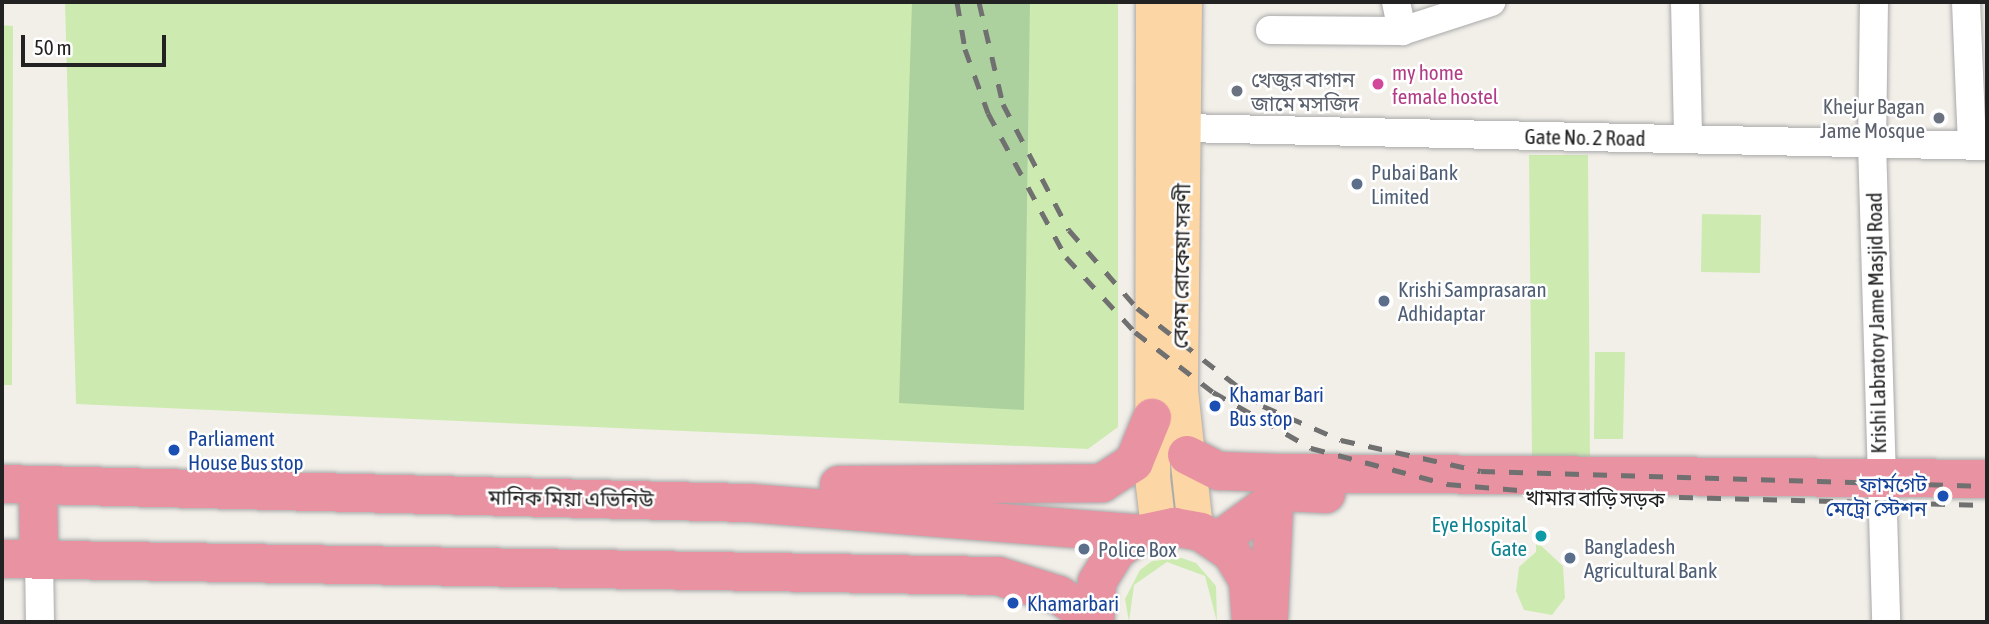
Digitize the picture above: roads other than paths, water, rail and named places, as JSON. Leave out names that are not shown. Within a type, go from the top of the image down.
[{"type":"highway","points":[[749,503],[797,485],[1091,485],[1134,462],[1152,418]]},
{"type":"highway","points":[[1187,455],[1207,468],[1266,473],[1884,489],[1987,479]]},
{"type":"highway","points":[[20,484],[20,559],[998,576],[1059,595],[1095,621]]},
{"type":"highway","name":"মানিক মিয়া এভিনিউ","points":[[20,484],[749,503],[1178,533]]},
{"type":"highway","name":"খামার বাড়ি সড়ক","points":[[1095,621],[1105,565],[1178,533],[1274,506],[1285,492],[1884,489],[1987,504]]},
{"type":"highway","points":[[1268,622],[1274,506]]},
{"type":"highway","points":[[1178,533],[1248,580],[1251,622]]},
{"type":"main road","name":"বেগম রোকেয়া সরণী","points":[[1153,2],[1152,418],[1178,533]]},
{"type":"main road","name":"বেগম রোকেয়া সরণী","points":[[1178,533],[1187,455],[1180,390],[1184,2]]},
{"type":"street","points":[[1396,2],[1402,31]]},
{"type":"street","points":[[1270,30],[1402,31],[1491,2]]},
{"type":"street","points":[[1685,2],[1688,139]]},
{"type":"street","name":"Krishi Labratory Jame Masjid Road","points":[[1874,2],[1872,143],[1886,622]]},
{"type":"street","points":[[1966,2],[1979,146]]},
{"type":"street","name":"Gate No. 2 Road","points":[[1183,128],[1979,146]]},
{"type":"street","points":[[20,559],[40,622]]},
{"type":"railway","points":[[957,2],[965,49],[988,113],[1066,257],[1135,332],[1213,392],[1311,448],[1447,484],[1567,494],[1987,505]]},
{"type":"railway","points":[[979,2],[1003,104],[1069,230],[1137,308],[1263,406],[1341,440],[1481,471],[1987,486]]},
{"type":"place","name":"my home female hostel","points":[[1378,84]]},
{"type":"place","name":"খেজুর বাগান জামে মসজিদ","points":[[1237,91]]},
{"type":"place","name":"Khejur Bagan Jame Mosque","points":[[1939,118]]},
{"type":"place","name":"Pubai Bank Limited","points":[[1357,184]]},
{"type":"place","name":"Krishi Samprasaran Adhidaptar","points":[[1384,301]]},
{"type":"place","name":"Khamar Bari Bus stop","points":[[1215,406]]},
{"type":"place","name":"Parliament House Bus stop","points":[[174,450]]},
{"type":"place","name":"ফার্মগেট মেট্রো স্টেশন","points":[[1943,496]]},
{"type":"place","name":"Eye Hospital Gate","points":[[1541,536]]},
{"type":"place","name":"Police Box","points":[[1084,549]]},
{"type":"place","name":"Bangladesh Agricultural Bank","points":[[1570,558]]},
{"type":"place","name":"Khamarbari","points":[[1013,603]]}]
